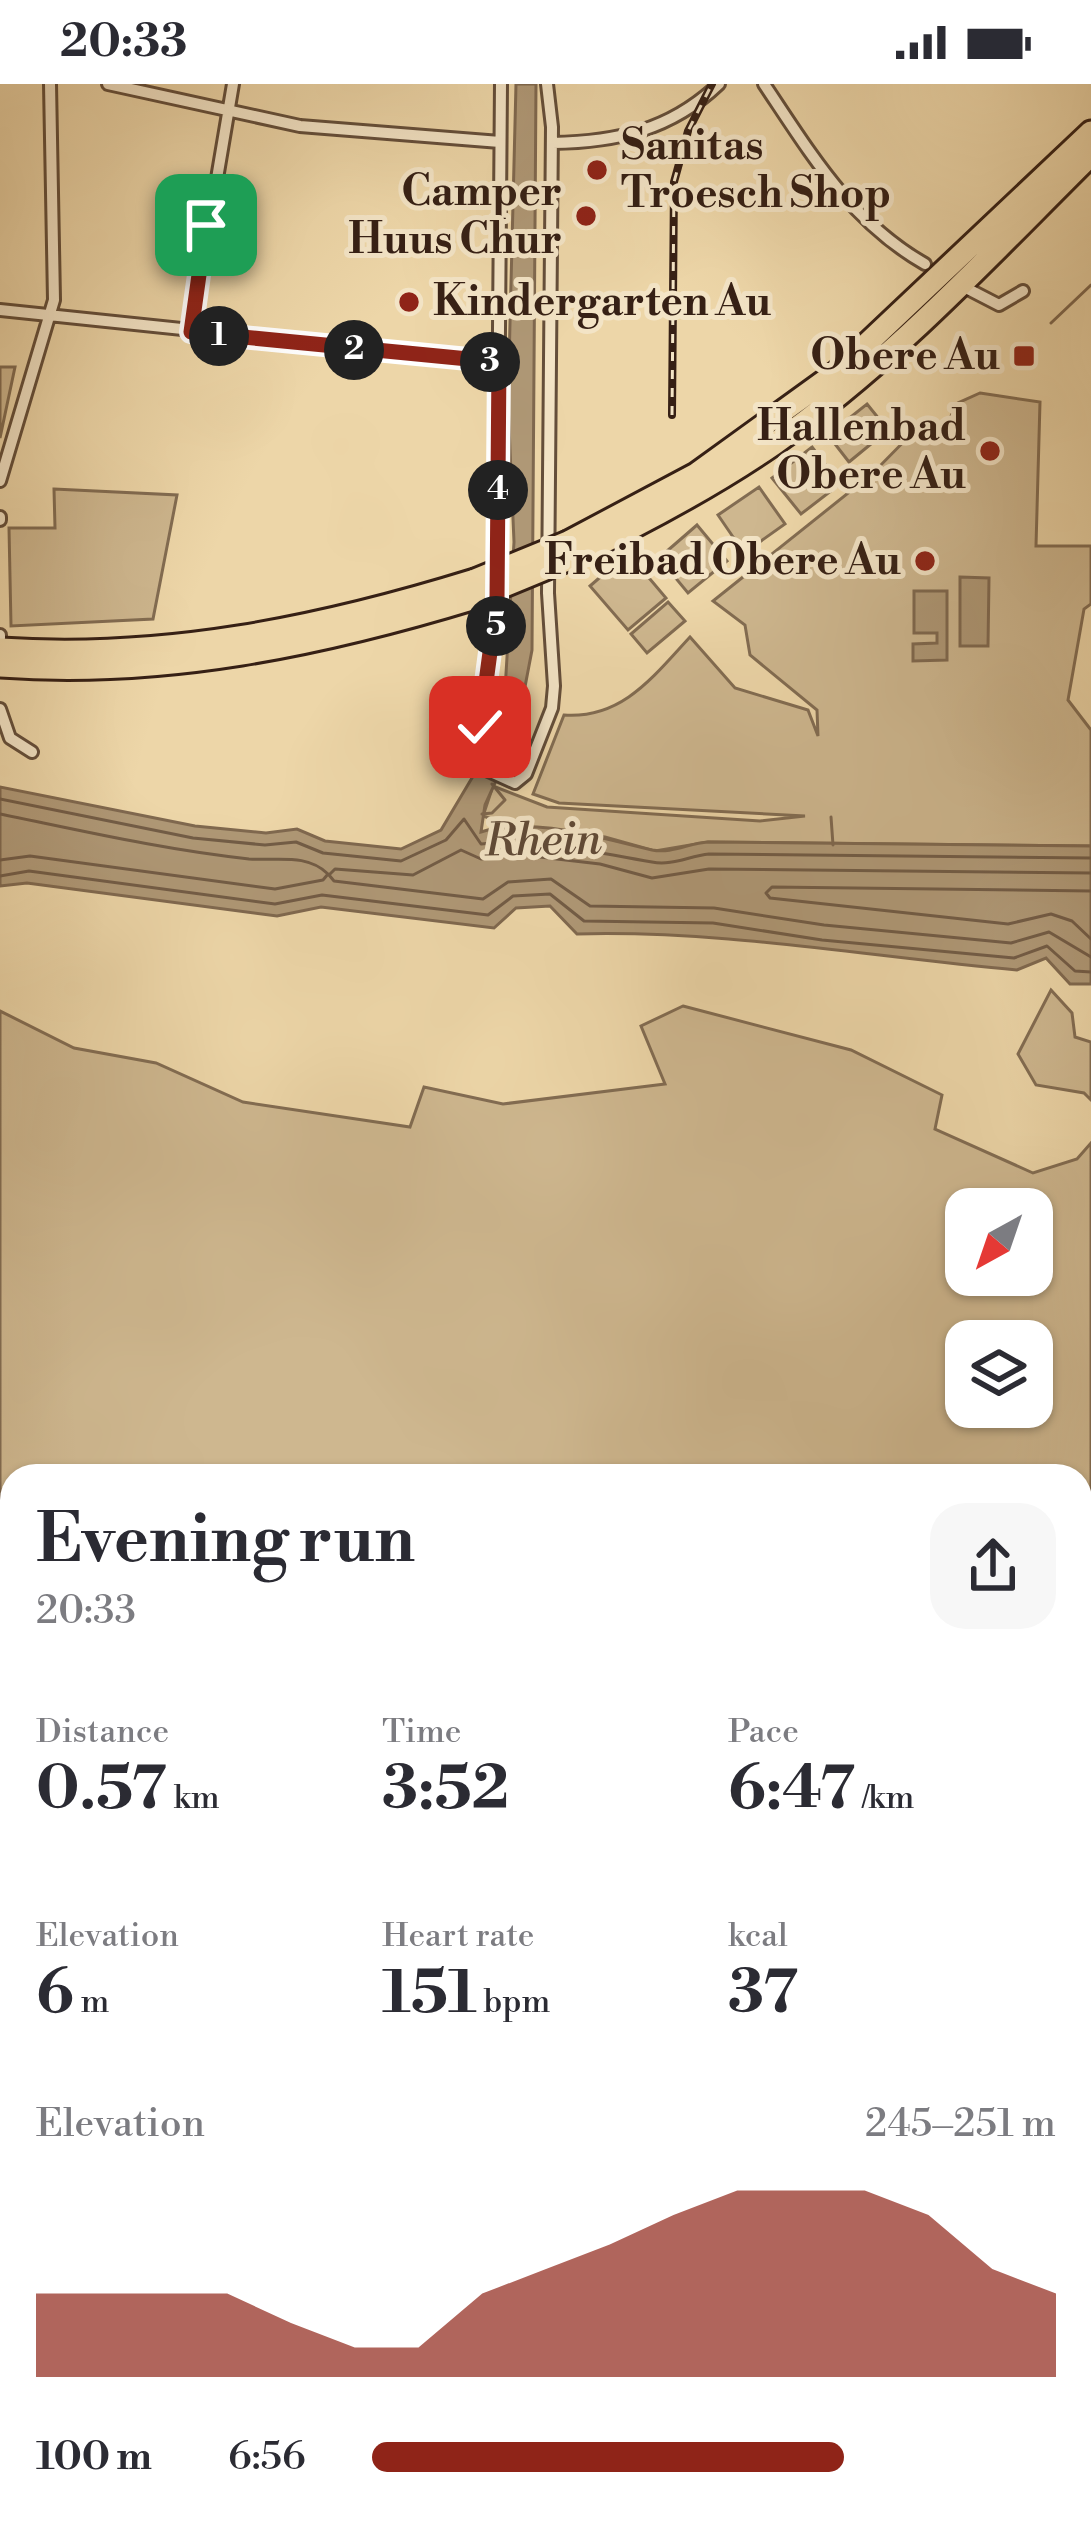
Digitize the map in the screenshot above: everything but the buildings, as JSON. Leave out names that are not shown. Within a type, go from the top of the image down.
[{"type":"highway","points":[[568,551],[696,474],[837,372],[1091,132]]},
{"type":"highway","points":[[0,666],[149,665],[268,651],[475,589],[631,530],[776,443],[916,327],[1091,155]]},
{"type":"highway","points":[[0,649],[146,649],[248,637],[475,589]]},
{"type":"street","points":[[0,481],[51,314],[50,84]]},
{"type":"street","points":[[108,84],[227,112],[356,133],[500,142]]},
{"type":"street","points":[[191,332],[233,84]]},
{"type":"street","points":[[501,84],[494,646],[486,706],[462,760],[515,783],[524,777],[552,708],[554,686],[548,593],[552,143],[547,84]]},
{"type":"street","points":[[552,143],[604,141],[652,129],[719,84]]},
{"type":"street","points":[[764,84],[850,206],[894,246],[925,264]]},
{"type":"street","points":[[968,289],[999,305],[1023,291]]},
{"type":"street","points":[[0,310],[499,362]]},
{"type":"street","points":[[0,709],[10,738],[32,752]]},
{"type":"shaded area","points":[[0,367],[15,367],[0,438]]},
{"type":"shaded area","points":[[980,393],[1040,402],[1036,546],[1091,546],[1091,604],[1084,609],[1068,700],[1091,730],[1091,846],[708,842],[655,851],[605,837],[515,827],[483,816],[493,786],[547,807],[760,821],[805,816],[559,803],[533,794],[564,715],[620,703],[690,637],[735,688],[808,710],[818,736],[817,710],[750,655],[745,625],[713,601],[872,474],[927,418],[945,427],[958,403]]},
{"type":"shaded area","points":[[867,404],[888,430],[849,462],[828,435]]},
{"type":"shaded area","points":[[812,447],[840,484],[801,514],[772,478]]},
{"type":"shaded area","points":[[759,487],[785,524],[744,553],[718,515]]},
{"type":"shaded area","points":[[54,489],[177,495],[153,619],[11,626],[9,528],[55,528]]},
{"type":"shaded area","points":[[697,525],[727,561],[688,593],[659,558]]},
{"type":"shaded area","points":[[628,553],[666,598],[628,630],[590,586]]},
{"type":"shaded area","points":[[668,602],[685,621],[647,653],[631,634]]},
{"type":"shaded area","points":[[1051,990],[1072,1013],[1075,1037],[1091,1042],[1091,1100],[1084,1093],[1036,1085],[1018,1054]]},
{"type":"shaded area","points":[[683,1006],[851,1050],[942,1095],[935,1129],[1033,1173],[1077,1159],[1091,1143],[1091,1464],[0,1464],[0,1011],[74,1048],[156,1063],[243,1102],[410,1127],[424,1087],[503,1104],[665,1084],[641,1026]]},
{"type":"water","name":"Rhein","points":[[516,84],[536,84],[532,650],[515,739],[485,805],[481,832],[544,828],[659,851],[708,842],[1091,846],[1091,984],[1070,984],[1046,958],[1017,970],[742,940],[577,934],[550,906],[516,908],[494,928],[321,907],[277,916],[27,883],[0,886],[0,787],[195,826],[266,833],[297,829],[325,841],[401,849],[441,830],[488,751],[505,690],[514,542],[508,403]]},
{"type":"water","points":[[960,577],[989,578],[988,646],[960,646]]},
{"type":"water","points":[[914,591],[947,591],[947,660],[913,661],[913,644],[937,643],[937,633],[914,633]]},
{"type":"waterway","points":[[1051,323],[1091,285]]},
{"type":"waterway","name":"Rhein","points":[[482,814],[492,813],[505,800],[492,784]]},
{"type":"waterway","points":[[831,817],[833,845]]},
{"type":"railway","points":[[672,415],[674,182],[688,131],[712,84]]},
{"type":"place","name":"Sanitas Troesch Shop","points":[[597,170]]},
{"type":"place","name":"Camper Huus Chur","points":[[586,216]]},
{"type":"place","name":"Kindergarten Au","points":[[409,302]]},
{"type":"place","name":"Obere Au","points":[[1024,356]]},
{"type":"place","name":"Hallenbad Obere Au","points":[[990,451]]},
{"type":"place","name":"Freibad Obere Au","points":[[925,561]]},
{"type":"route","points":[[206,225],[191,332],[499,362],[497,600],[491,673],[480,727]]}]
